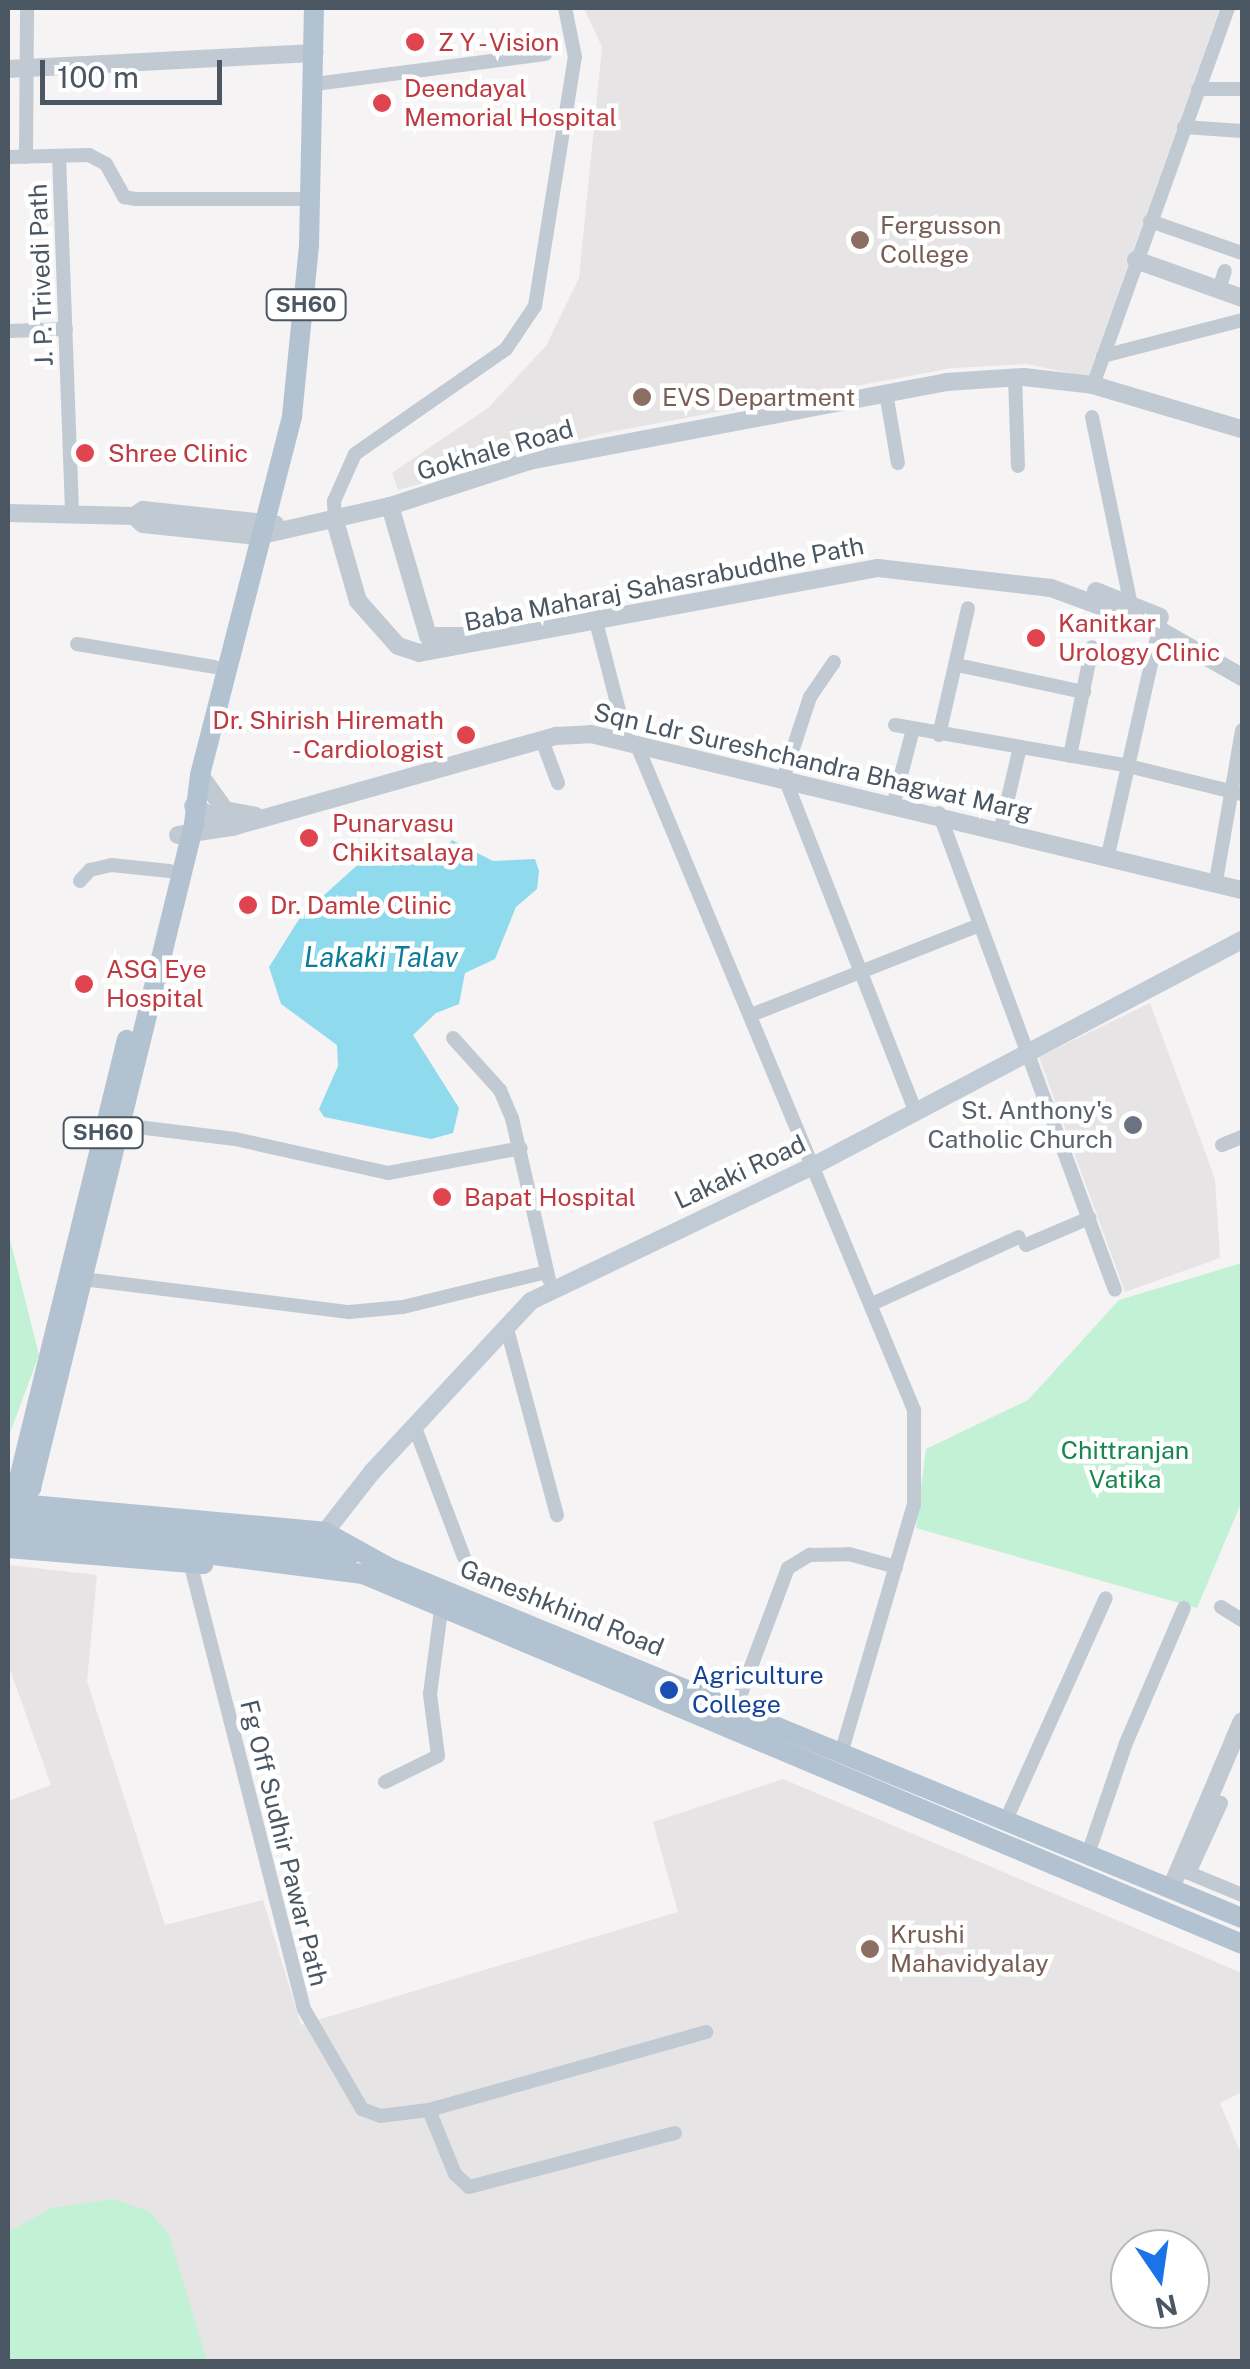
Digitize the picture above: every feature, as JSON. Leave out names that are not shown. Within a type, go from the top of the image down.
[{"type":"main road","name":"SH60","points":[[9,1509],[31,1488],[121,1126],[184,836],[300,375],[311,199],[314,8]]},
{"type":"main road","name":"SH60","points":[[192,806],[185,797],[214,668],[246,541],[260,528]]},
{"type":"main road","name":"SH60","points":[[9,1509],[170,871],[184,836]]},
{"type":"main road","name":"Lakaki Road","points":[[325,1532],[414,1425],[549,1280],[815,1165],[1242,940]]},
{"type":"main road","points":[[9,1509],[84,1532]]},
{"type":"main road","points":[[8,1532],[84,1532],[332,1548],[389,1577]]},
{"type":"main road","name":"Ganeshkhind Road","points":[[84,1532],[190,1562],[389,1577],[736,1707],[1242,1918]]},
{"type":"main road","name":"Ganeshkhind Road","points":[[8,1548],[84,1532],[325,1532],[441,1610],[1242,1944]]},
{"type":"street","name":"J. P. Trivedi Path","points":[[27,8],[17,69],[26,157],[58,156],[72,514]]},
{"type":"street","points":[[335,521],[334,501],[355,454],[506,349],[535,306],[575,57],[566,8]]},
{"type":"street","points":[[1093,385],[1228,8]]},
{"type":"street","points":[[17,69],[315,53]]},
{"type":"street","points":[[315,84],[545,54]]},
{"type":"street","points":[[1198,89],[1242,90]]},
{"type":"street","points":[[1184,127],[1242,130]]},
{"type":"street","points":[[58,156],[88,156],[106,164],[116,189],[135,199],[311,199]]},
{"type":"street","points":[[8,157],[26,157]]},
{"type":"street","points":[[1150,222],[1242,253]]},
{"type":"street","points":[[1136,260],[1222,280],[1242,298]]},
{"type":"street","points":[[1103,356],[1242,320]]},
{"type":"street","points":[[8,330],[66,329]]},
{"type":"street","points":[[1016,377],[1018,466]]},
{"type":"street","name":"Gokhale Road","points":[[260,528],[335,521],[530,461],[886,393],[1016,377],[1093,385],[1242,429]]},
{"type":"street","points":[[886,393],[898,463]]},
{"type":"street","points":[[1092,417],[1130,601]]},
{"type":"street","name":"Baba Maharaj Sahasrabuddhe Path","points":[[390,506],[428,636],[448,640],[878,568],[1054,578],[1130,601],[1242,677]]},
{"type":"street","points":[[8,513],[134,516],[143,510],[260,528]]},
{"type":"street","name":"Baba Maharaj Sahasrabuddhe Path","points":[[335,521],[358,601],[398,646],[435,654],[594,615]]},
{"type":"street","name":"Baba Maharaj Sahasrabuddhe Path","points":[[990,574],[1051,588],[1160,624],[1242,664]]},
{"type":"street","points":[[939,735],[968,608]]},
{"type":"street","points":[[594,615],[632,742],[874,1303],[914,1410],[914,1504],[842,1752]]},
{"type":"street","points":[[1108,855],[1124,766],[1160,624]]},
{"type":"street","points":[[77,644],[214,668]]},
{"type":"street","points":[[1070,756],[1092,648]]},
{"type":"street","points":[[834,662],[810,697],[784,776],[916,1110]]},
{"type":"street","points":[[957,666],[1084,692]]},
{"type":"street","points":[[895,725],[1124,766],[1237,793]]},
{"type":"street","points":[[894,802],[913,730]]},
{"type":"street","points":[[1216,880],[1237,793],[1242,730]]},
{"type":"street","name":"Sqn Ldr Sureshchandra Bhagwat Marg","points":[[184,836],[232,827],[256,816],[542,740],[591,734],[940,813],[1216,880],[1242,890]]},
{"type":"street","points":[[542,740],[558,783]]},
{"type":"street","points":[[1000,828],[1020,747]]},
{"type":"street","points":[[200,774],[225,810],[256,816]]},
{"type":"street","points":[[192,806],[232,827]]},
{"type":"street","points":[[940,813],[1116,1290]]},
{"type":"street","points":[[80,881],[90,870],[111,865],[170,871]]},
{"type":"street","points":[[751,1015],[979,925]]},
{"type":"street","points":[[83,1279],[349,1312],[549,1280],[521,1148],[500,1090],[454,1038]]},
{"type":"street","points":[[121,1126],[235,1139],[388,1174],[521,1148]]},
{"type":"street","points":[[1222,1145],[1242,1137]]},
{"type":"street","points":[[874,1303],[1022,1241],[1089,1218]]},
{"type":"street","points":[[506,1325],[557,1515]]},
{"type":"street","points":[[414,1425],[464,1557]]},
{"type":"street","points":[[736,1707],[788,1568],[810,1555],[849,1554],[896,1567]]},
{"type":"street","name":"Fg Off Sudhir Pawar Path","points":[[190,1562],[304,2009],[362,2109],[380,2116],[430,2110]]},
{"type":"street","points":[[1006,1820],[1106,1598]]},
{"type":"street","points":[[1222,1606],[1242,1620]]},
{"type":"street","points":[[1088,1854],[1126,1744],[1184,1608]]},
{"type":"street","points":[[385,1782],[438,1756],[430,1694],[441,1610]]},
{"type":"street","points":[[1170,1888],[1242,1720]]},
{"type":"street","points":[[1208,1800],[1221,1803],[1189,1873],[1242,1894]]},
{"type":"street","points":[[675,2133],[469,2187],[455,2174],[430,2110],[706,2032]]},
{"type":"shaded area","name":"Fergusson College","points":[[584,8],[1220,8],[1088,377],[1027,364],[952,368],[600,434],[398,490],[392,473],[488,408],[546,346],[579,278],[602,47]]},
{"type":"shaded area","name":"St. Anthony's Catholic Church","points":[[1150,1003],[1215,1179],[1220,1258],[1125,1292],[1039,1057]]},
{"type":"shaded area","name":"Krushi Mahavidyalay","points":[[8,1565],[97,1575],[87,1681],[165,1925],[263,1900],[301,2025],[678,1912],[653,1822],[783,1779],[1242,1973],[1242,2092],[1220,2103],[1242,2156],[1242,2361],[8,2361],[8,1801],[51,1785],[8,1664]]},
{"type":"green space","points":[[8,1231],[39,1355],[8,1438]]},
{"type":"green space","name":"Chittranjan Vatika","points":[[1242,1263],[1242,1501],[1197,1608],[916,1528],[926,1449],[1028,1400],[1119,1300]]},
{"type":"green space","points":[[113,2199],[150,2212],[169,2235],[207,2361],[8,2361],[8,2232],[52,2208]]},
{"type":"water","name":"Lakaki Talav","points":[[452,840],[493,861],[535,859],[539,871],[537,889],[516,907],[495,959],[465,973],[459,1004],[436,1013],[413,1035],[459,1108],[453,1133],[431,1139],[324,1117],[319,1109],[338,1066],[337,1045],[281,1004],[269,967],[301,916],[374,850],[388,847],[395,857],[420,863],[440,857]]},
{"type":"place","name":"Z Y - Vision","points":[[415,42]]},
{"type":"place","name":"Deendayal Memorial Hospital","points":[[382,103]]},
{"type":"place","name":"Fergusson College","points":[[860,240]]},
{"type":"place","name":"EVS Department","points":[[642,397]]},
{"type":"place","name":"Shree Clinic","points":[[85,453]]},
{"type":"place","name":"Kanitkar Urology Clinic","points":[[1036,638]]},
{"type":"place","name":"Dr. Shirish Hiremath - Cardiologist","points":[[466,735]]},
{"type":"place","name":"Punarvasu Chikitsalaya","points":[[309,838]]},
{"type":"place","name":"Dr. Damle Clinic","points":[[248,905]]},
{"type":"place","name":"ASG Eye Hospital","points":[[84,984]]},
{"type":"place","name":"St. Anthony's Catholic Church","points":[[1133,1125]]},
{"type":"place","name":"Bapat Hospital","points":[[442,1197]]},
{"type":"place","name":"Agriculture College","points":[[669,1690]]},
{"type":"place","name":"Krushi Mahavidyalay","points":[[870,1949]]}]
